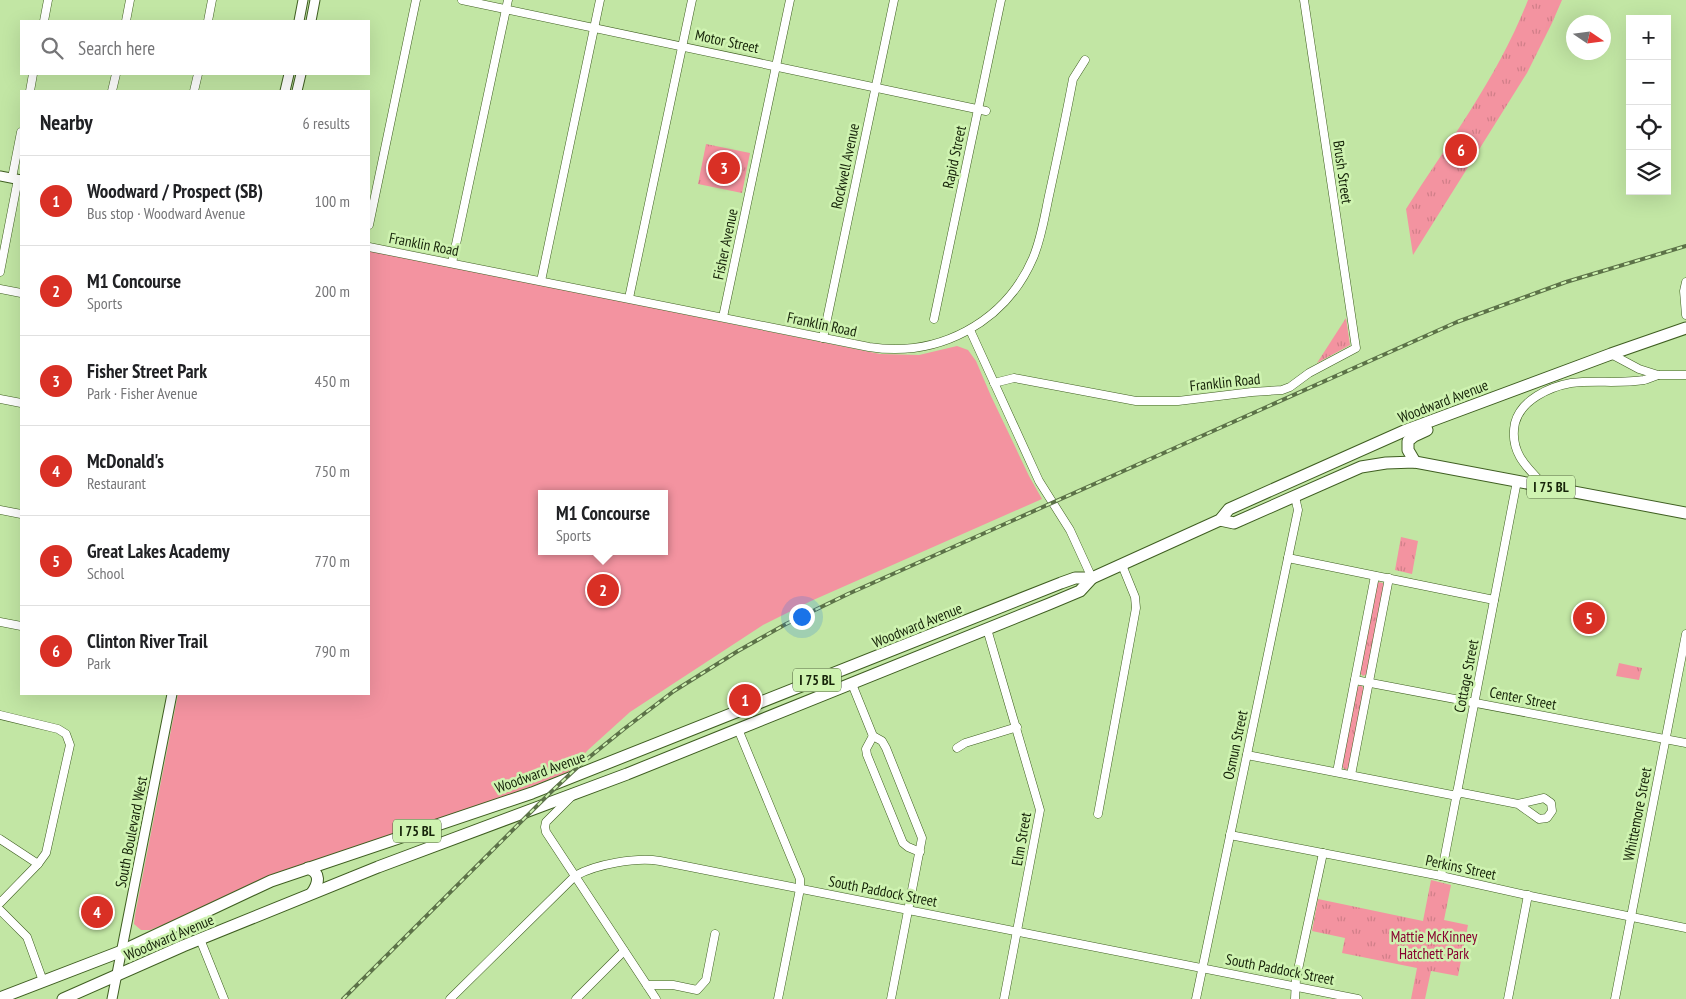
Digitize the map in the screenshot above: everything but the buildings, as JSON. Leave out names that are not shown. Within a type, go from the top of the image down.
[{"type":"main road","name":"Woodward Avenue","points":[[0,998],[122,951],[271,881],[532,793],[1069,580],[1092,578],[1220,520],[1229,509],[1404,431],[1686,328]]},
{"type":"main road","points":[[1415,462],[1408,450],[1408,441],[1414,436],[1453,418],[1473,406]]},
{"type":"main road","name":"Woodward Avenue","points":[[1220,520],[1234,523],[1361,467],[1386,463],[1415,462],[1686,513]]},
{"type":"main road","name":"Woodward Avenue","points":[[63,999],[200,939],[378,866],[572,795],[1080,591],[1092,578]]},
{"type":"main road","points":[[852,684],[855,676],[901,658],[903,654],[898,648]]},
{"type":"main road","points":[[738,729],[733,728],[733,722],[806,693],[815,681]]},
{"type":"main road","points":[[308,868],[314,870],[318,876],[318,886],[312,893]]},
{"type":"main road","points":[[16,999],[43,981]]},
{"type":"street","points":[[44,20],[48,0]]},
{"type":"street","points":[[126,20],[130,0]]},
{"type":"street","points":[[208,20],[212,0]]},
{"type":"street","points":[[299,20],[304,0]]},
{"type":"street","points":[[311,20],[315,0]]},
{"type":"street","points":[[370,220],[416,0]]},
{"type":"street","name":"Motor Street","points":[[462,0],[986,111]]},
{"type":"street","points":[[452,263],[508,0]]},
{"type":"street","points":[[541,281],[600,0]]},
{"type":"street","points":[[629,298],[692,0]]},
{"type":"street","name":"Fisher Avenue","points":[[723,317],[790,0]]},
{"type":"street","name":"Rockwell Avenue","points":[[823,338],[894,0]]},
{"type":"street","name":"Rapid Street","points":[[934,319],[1000,0]]},
{"type":"street","name":"Brush Street","points":[[1282,390],[1356,348],[1304,0]]},
{"type":"street","name":"Franklin Road","points":[[370,247],[876,348],[903,350],[937,344],[970,330],[993,314],[1010,297],[1034,256],[1041,233],[1073,79],[1085,60]]},
{"type":"street","points":[[30,90],[33,75]]},
{"type":"street","points":[[112,90],[116,75]]},
{"type":"street","points":[[194,90],[198,75]]},
{"type":"street","points":[[285,90],[289,75]]},
{"type":"street","points":[[297,90],[301,75]]},
{"type":"street","points":[[0,272],[17,179],[20,144]]},
{"type":"street","points":[[0,176],[17,179]]},
{"type":"street","points":[[1686,282],[1684,292],[1686,315]]},
{"type":"street","points":[[0,288],[20,293]]},
{"type":"street","points":[[970,330],[1039,481],[1070,530],[1092,578]]},
{"type":"street","points":[[1611,354],[1639,369],[1658,375],[1686,375]]},
{"type":"street","points":[[1545,486],[1526,467],[1516,450],[1515,425],[1525,404],[1540,394],[1569,384],[1644,380],[1658,375]]},
{"type":"street","name":"Franklin Road","points":[[994,382],[1006,378],[1018,378],[1127,400],[1155,402],[1282,390]]},
{"type":"street","points":[[0,399],[20,403]]},
{"type":"street","name":"Cottage Street","points":[[1441,876],[1517,481]]},
{"type":"street","name":"Osmun Street","points":[[1196,999],[1298,510],[1295,497]]},
{"type":"street","points":[[0,510],[20,514]]},
{"type":"street","points":[[1288,558],[1494,600]]},
{"type":"street","points":[[1098,814],[1136,608],[1135,597],[1122,565]]},
{"type":"street","points":[[1337,772],[1375,576]]},
{"type":"street","points":[[1351,775],[1389,578]]},
{"type":"street","points":[[0,622],[20,626]]},
{"type":"street","name":"Elm Street","points":[[987,629],[1040,810],[1004,999]]},
{"type":"street","name":"Whittemore Street","points":[[1615,999],[1686,634]]},
{"type":"street","name":"Center Street","points":[[1355,680],[1686,743]]},
{"type":"street","points":[[852,684],[873,736],[882,741],[886,748],[921,832],[922,840],[891,999]]},
{"type":"street","name":"South Boulevard West","points":[[112,999],[172,695]]},
{"type":"street","points":[[0,715],[58,729],[66,734],[69,742],[69,750],[46,853],[38,864],[0,903]]},
{"type":"street","points":[[957,748],[965,743],[1017,728]]},
{"type":"street","points":[[738,729],[799,877],[800,889],[778,999]]},
{"type":"street","points":[[873,736],[866,749],[867,755],[903,843],[908,848],[920,852]]},
{"type":"street","points":[[1247,755],[1518,804]]},
{"type":"street","points":[[572,795],[546,822],[544,827],[546,832],[656,999]]},
{"type":"street","name":"Perkins Street","points":[[1230,835],[1441,876],[1686,928]]},
{"type":"street","points":[[0,839],[38,864]]},
{"type":"street","points":[[1295,999],[1296,979],[1322,853]]},
{"type":"street","name":"South Paddock Street","points":[[450,999],[575,876],[602,867],[645,859],[1358,999]]},
{"type":"street","points":[[1508,999],[1528,895]]},
{"type":"street","points":[[0,910],[27,938],[43,981]]},
{"type":"street","points":[[647,985],[673,985],[697,990],[706,980],[715,934]]},
{"type":"street","points":[[200,939],[224,999]]},
{"type":"street","points":[[576,999],[624,951]]},
{"type":"green space","points":[[1528,0],[1562,0],[1527,73],[1413,255],[1406,209],[1488,81],[1503,55]]},
{"type":"green space","points":[[706,144],[750,153],[742,193],[698,184]]},
{"type":"green space","points":[[370,250],[880,354],[919,355],[957,346],[968,350],[976,361],[1029,476],[1042,499],[811,601],[763,625],[630,712],[588,750],[567,773],[150,930],[141,930],[134,924],[178,695],[370,695]]},
{"type":"green space","points":[[1346,318],[1350,345],[1317,363]]},
{"type":"green space","points":[[1401,537],[1418,541],[1412,574],[1395,570]]},
{"type":"green space","points":[[1378,582],[1383,583],[1384,586],[1367,674],[1363,676],[1360,673],[1376,584]]},
{"type":"green space","points":[[1619,663],[1642,668],[1639,680],[1616,676]]},
{"type":"green space","points":[[1361,685],[1364,689],[1349,768],[1345,770],[1341,765],[1356,688]]},
{"type":"green space","name":"Mattie McKinney Hatchett Park","points":[[1431,880],[1451,885],[1444,920],[1468,925],[1458,976],[1431,971],[1425,999],[1411,999],[1417,968],[1342,953],[1345,938],[1312,931],[1318,899],[1423,921]]},
{"type":"railway","points":[[343,999],[582,763],[674,691],[786,624],[848,594],[1457,322],[1566,282],[1686,246]]},
{"type":"place","name":"Clinton River Trail","points":[[1461,150]]},
{"type":"place","name":"Fisher Street Park","points":[[724,168]]},
{"type":"place","name":"M1 Concourse","points":[[603,590]]},
{"type":"place","name":"Great Lakes Academy","points":[[1589,618]]},
{"type":"place","name":"Woodward / Prospect (SB)","points":[[745,700]]},
{"type":"place","name":"McDonald's","points":[[97,912]]}]
